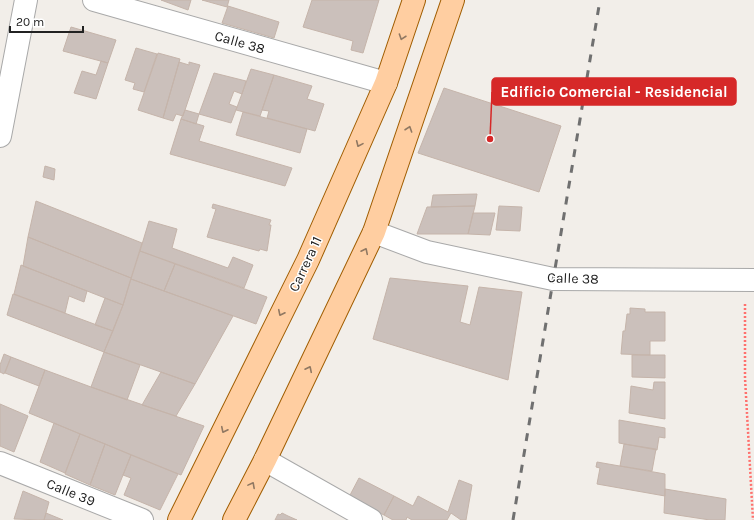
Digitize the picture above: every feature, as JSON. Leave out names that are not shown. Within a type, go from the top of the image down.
[{"type":"main road","name":"Carrera 11","points":[[178,520],[308,260],[386,83],[414,0]]},
{"type":"main road","points":[[234,520],[265,460],[374,232],[453,0]]},
{"type":"street","points":[[0,136],[26,0]]},
{"type":"street","name":"Calle 38","points":[[94,0],[386,83]]},
{"type":"street","name":"Calle 38","points":[[374,232],[427,252],[553,279],[749,279]]},
{"type":"street","points":[[265,460],[371,520]]},
{"type":"street","name":"Calle 39","points":[[0,463],[142,520]]},
{"type":"path","points":[[749,279],[745,378],[753,520]]},
{"type":"building","points":[[161,0],[191,0],[188,10]]},
{"type":"building","points":[[202,0],[229,0],[227,7]]},
{"type":"building","points":[[312,0],[379,0],[363,53],[351,50],[353,41],[303,27]]},
{"type":"building","points":[[228,6],[279,22],[274,38],[222,23]]},
{"type":"building","points":[[71,27],[116,40],[108,63],[63,51]]},
{"type":"building","points":[[136,48],[157,54],[144,92],[133,89],[135,83],[125,80]]},
{"type":"building","points":[[158,53],[180,59],[163,118],[138,110]]},
{"type":"building","points":[[101,61],[108,63],[96,99],[74,93],[82,71],[96,75]]},
{"type":"building","points":[[179,62],[189,65],[189,62],[200,65],[183,116],[176,114],[173,121],[163,118]]},
{"type":"building","points":[[251,69],[274,75],[260,116],[236,110]]},
{"type":"building","points":[[214,73],[246,81],[242,94],[234,91],[229,104],[237,107],[231,123],[199,114]]},
{"type":"building","points":[[274,75],[312,86],[307,99],[324,104],[315,131],[267,118],[269,111],[262,110]]},
{"type":"building","points":[[444,88],[561,126],[539,192],[418,153]]},
{"type":"building","points":[[185,110],[199,114],[196,124],[181,119]]},
{"type":"building","points":[[243,112],[307,129],[300,153],[236,135]]},
{"type":"building","points":[[181,119],[204,126],[199,141],[292,168],[285,186],[170,154]]},
{"type":"building","points":[[45,166],[55,169],[54,180],[43,177]]},
{"type":"building","points":[[477,194],[475,206],[431,207],[433,195]]},
{"type":"building","points":[[36,201],[142,243],[131,278],[28,237]]},
{"type":"building","points":[[213,204],[271,220],[269,225],[271,225],[267,251],[260,249],[259,251],[207,237],[216,209],[212,208]]},
{"type":"building","points":[[475,206],[468,234],[417,234],[427,207]]},
{"type":"building","points":[[499,206],[522,207],[520,231],[496,230]]},
{"type":"building","points":[[473,213],[495,213],[490,235],[468,234]]},
{"type":"building","points":[[149,221],[177,229],[172,248],[228,268],[233,257],[253,265],[244,288],[140,251]]},
{"type":"building","points":[[28,237],[131,278],[123,305],[23,266]]},
{"type":"building","points":[[140,251],[175,264],[164,291],[131,279]]},
{"type":"building","points":[[175,264],[267,297],[256,324],[164,291]]},
{"type":"building","points":[[21,265],[87,291],[84,302],[69,296],[65,313],[14,294]]},
{"type":"building","points":[[390,278],[468,286],[460,322],[470,325],[479,287],[522,292],[508,380],[373,339]]},
{"type":"building","points":[[131,279],[233,316],[195,384],[104,352],[123,305]]},
{"type":"building","points":[[13,294],[113,331],[104,352],[7,315]]},
{"type":"building","points":[[105,298],[123,305],[113,331],[95,325]]},
{"type":"building","points":[[630,308],[645,309],[645,312],[665,312],[665,341],[650,341],[650,355],[621,354],[623,331],[625,331],[627,314],[630,314]]},
{"type":"building","points":[[104,352],[140,365],[127,400],[91,387]]},
{"type":"building","points":[[4,354],[11,357],[4,374],[0,372],[0,365]]},
{"type":"building","points":[[632,355],[665,355],[665,378],[632,377]]},
{"type":"building","points":[[11,357],[45,370],[39,386],[5,373]]},
{"type":"building","points":[[45,370],[204,426],[181,475],[29,413]]},
{"type":"building","points":[[161,372],[195,384],[176,416],[142,405]]},
{"type":"building","points":[[654,382],[665,382],[665,419],[629,413],[631,386],[653,390]]},
{"type":"building","points":[[0,404],[28,416],[14,452],[0,446]]},
{"type":"building","points":[[619,420],[665,428],[665,438],[659,437],[657,450],[619,443]]},
{"type":"building","points":[[54,423],[80,434],[65,473],[40,462]]},
{"type":"building","points":[[80,434],[105,444],[90,485],[65,474]]},
{"type":"building","points":[[105,444],[131,455],[115,495],[90,485]]},
{"type":"building","points":[[624,444],[656,449],[652,471],[620,466]]},
{"type":"building","points":[[131,455],[178,474],[160,510],[124,495],[131,478],[123,475]]},
{"type":"building","points":[[597,462],[665,474],[665,496],[597,484],[600,468],[596,467]]},
{"type":"building","points":[[359,478],[394,496],[384,515],[349,497]]},
{"type":"building","points":[[459,480],[472,485],[466,520],[461,520],[451,513],[447,520],[412,520],[407,517],[406,520],[393,520],[384,515],[394,496],[413,506],[418,496],[448,512]]},
{"type":"building","points":[[665,489],[726,499],[725,520],[710,520],[664,513]]},
{"type":"building","points":[[23,491],[49,502],[44,520],[14,519]]},
{"type":"building","points":[[46,513],[63,520],[44,520]]},
{"type":"building","points":[[282,513],[297,520],[275,520],[278,514],[280,515]]},
{"type":"railway","points":[[513,520],[600,0]]},
{"type":"place","name":"Edificio Comercial - Residencial","points":[[490,139]]}]
